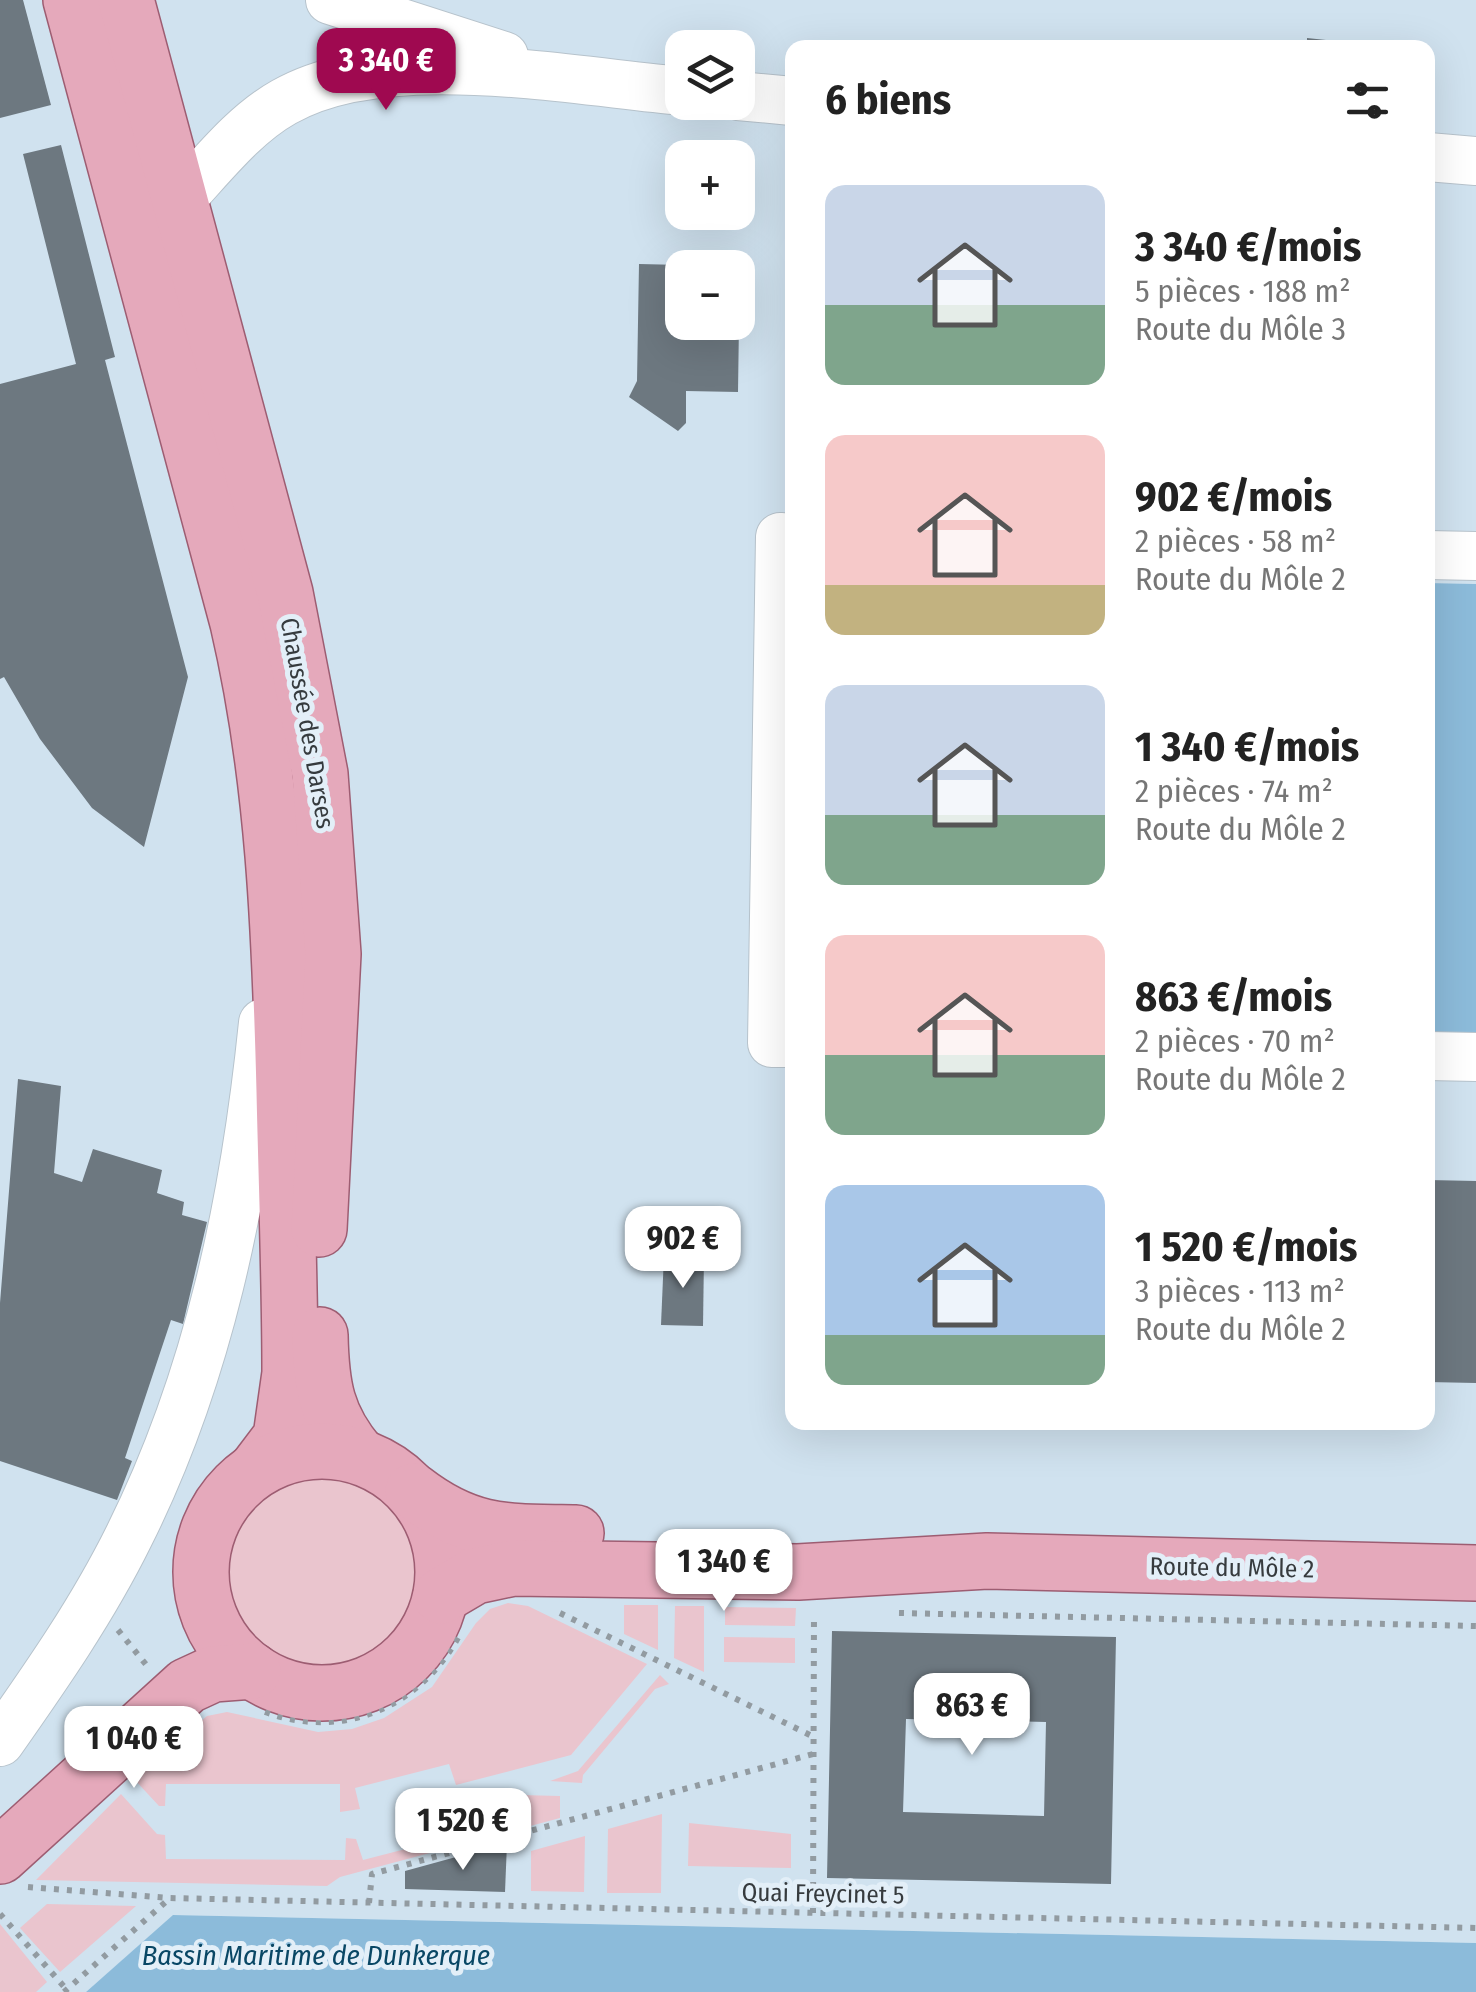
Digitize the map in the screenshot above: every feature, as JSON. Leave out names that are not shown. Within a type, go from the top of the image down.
[{"type":"main road","name":"Chaussée des Darses","points":[[71,0],[245,653],[262,744],[276,885],[290,1372],[281,1436],[256,1470]]},
{"type":"main road","name":"Chaussée des Darses","points":[[126,0],[285,593],[324,800],[333,954],[320,1208],[322,1386],[334,1424],[359,1456]]},
{"type":"main road","points":[[16,1872],[187,1686],[212,1674],[253,1689],[275,1683],[311,1692],[336,1692],[373,1682],[404,1661],[453,1610],[433,1522],[412,1490],[393,1473],[359,1456],[312,1451],[277,1459],[256,1470],[228,1496],[208,1530],[202,1554],[203,1592],[220,1636],[253,1689]]},
{"type":"main road","name":"Route du Môle 2","points":[[412,1490],[456,1521],[487,1530],[820,1538],[987,1561]]},
{"type":"main road","name":"Route du Môle 2","points":[[453,1610],[476,1576],[514,1568],[798,1572],[987,1561],[1476,1573]]},
{"type":"main road","points":[[0,1814],[153,1673],[191,1628],[203,1592]]},
{"type":"street","points":[[333,82],[338,2],[479,50],[609,85]]},
{"type":"street","points":[[178,201],[264,116],[300,94],[333,82],[450,71],[665,90]]},
{"type":"street","points":[[755,98],[785,100]]},
{"type":"street","points":[[1435,158],[1476,161]]},
{"type":"street","points":[[1435,555],[1476,556]]},
{"type":"street","points":[[782,1043],[785,664]]},
{"type":"street","name":"Chaussée des Darses","points":[[0,1742],[94,1602],[130,1534],[168,1447],[225,1266],[247,1165],[276,885]]},
{"type":"street","points":[[1435,1056],[1476,1057]]},
{"type":"path","points":[[813,1913],[814,1598]]},
{"type":"path","points":[[94,1602],[153,1673]]},
{"type":"path","points":[[546,1606],[814,1737]]},
{"type":"path","points":[[253,1689],[297,1722],[340,1722],[380,1712],[433,1675],[453,1610]]},
{"type":"path","points":[[885,1613],[1476,1626]]},
{"type":"path","points":[[368,1903],[372,1874],[813,1754]]},
{"type":"path","name":"Quai Freycinet 5","points":[[16,1872],[170,1898],[1476,1928]]},
{"type":"path","points":[[0,1914],[66,1991],[170,1898]]},
{"type":"shaded area","points":[[0,0],[1476,0],[1476,584],[1435,583],[1435,40],[785,40],[785,1430],[1435,1430],[1435,1033],[1476,1034],[1476,1943],[174,1915],[86,1992],[0,1992]]},
{"type":"shaded area","points":[[322,1471],[360,1479],[392,1500],[413,1532],[421,1570],[413,1608],[392,1640],[360,1661],[322,1669],[284,1661],[252,1640],[231,1608],[223,1570],[231,1532],[252,1500],[284,1479]]},
{"type":"shaded area","points":[[508,1603],[528,1606],[647,1664],[571,1755],[456,1785],[449,1764],[355,1788],[360,1809],[340,1812],[340,1784],[166,1784],[165,1806],[159,1806],[134,1779],[207,1716],[227,1712],[318,1732],[352,1729],[384,1718],[432,1687],[476,1623],[490,1609]]},
{"type":"shaded area","points":[[624,1605],[658,1605],[658,1650],[624,1634]]},
{"type":"shaded area","points":[[675,1606],[704,1606],[704,1672],[674,1658]]},
{"type":"shaded area","points":[[725,1607],[796,1608],[795,1626],[725,1625]]},
{"type":"shaded area","points":[[724,1637],[795,1638],[795,1663],[724,1662]]},
{"type":"shaded area","points":[[660,1675],[669,1684],[655,1689],[583,1775],[582,1783],[550,1781],[578,1771]]},
{"type":"shaded area","points":[[121,1794],[157,1834],[165,1835],[166,1859],[345,1860],[346,1838],[356,1839],[363,1860],[525,1818],[520,1795],[560,1796],[560,1818],[340,1877],[327,1886],[36,1880]]},
{"type":"shaded area","points":[[662,1814],[661,1893],[607,1893],[608,1829]]},
{"type":"shaded area","points":[[689,1823],[791,1834],[791,1868],[688,1866]]},
{"type":"shaded area","points":[[585,1836],[584,1892],[531,1891],[531,1851]]},
{"type":"shaded area","points":[[47,1904],[136,1906],[60,1972],[20,1928]]},
{"type":"shaded area","points":[[0,1924],[47,1982],[36,1992],[0,1992]]},
{"type":"water","points":[[1435,583],[1476,584],[1476,1034],[1435,1033]]},
{"type":"water","name":"Bassin Maritime de Dunkerque","points":[[173,1915],[1476,1943],[1476,1992],[86,1992]]},
{"type":"building","points":[[0,0],[23,0],[51,105],[0,118]]},
{"type":"building","points":[[61,145],[115,357],[105,360],[188,677],[144,847],[92,808],[40,739],[4,677],[0,679],[0,384],[76,364],[23,154]]},
{"type":"building","points":[[639,264],[665,265],[665,340],[739,340],[738,392],[686,391],[686,423],[678,431],[629,397],[637,381]]},
{"type":"building","points":[[18,1079],[61,1086],[54,1173],[82,1182],[93,1149],[162,1170],[157,1193],[184,1202],[182,1215],[207,1222],[183,1324],[171,1320],[125,1458],[132,1461],[117,1500],[0,1461],[0,1303]]},
{"type":"building","points":[[1435,1180],[1476,1181],[1476,1383],[1435,1382]]},
{"type":"building","points":[[664,1255],[704,1256],[703,1326],[661,1325]]},
{"type":"building","points":[[832,1631],[1116,1637],[1111,1884],[827,1878]],"holes":[[[906,1719],[1046,1722],[1044,1816],[903,1812]]]},
{"type":"building","points":[[507,1843],[505,1892],[405,1889],[405,1871]]}]
